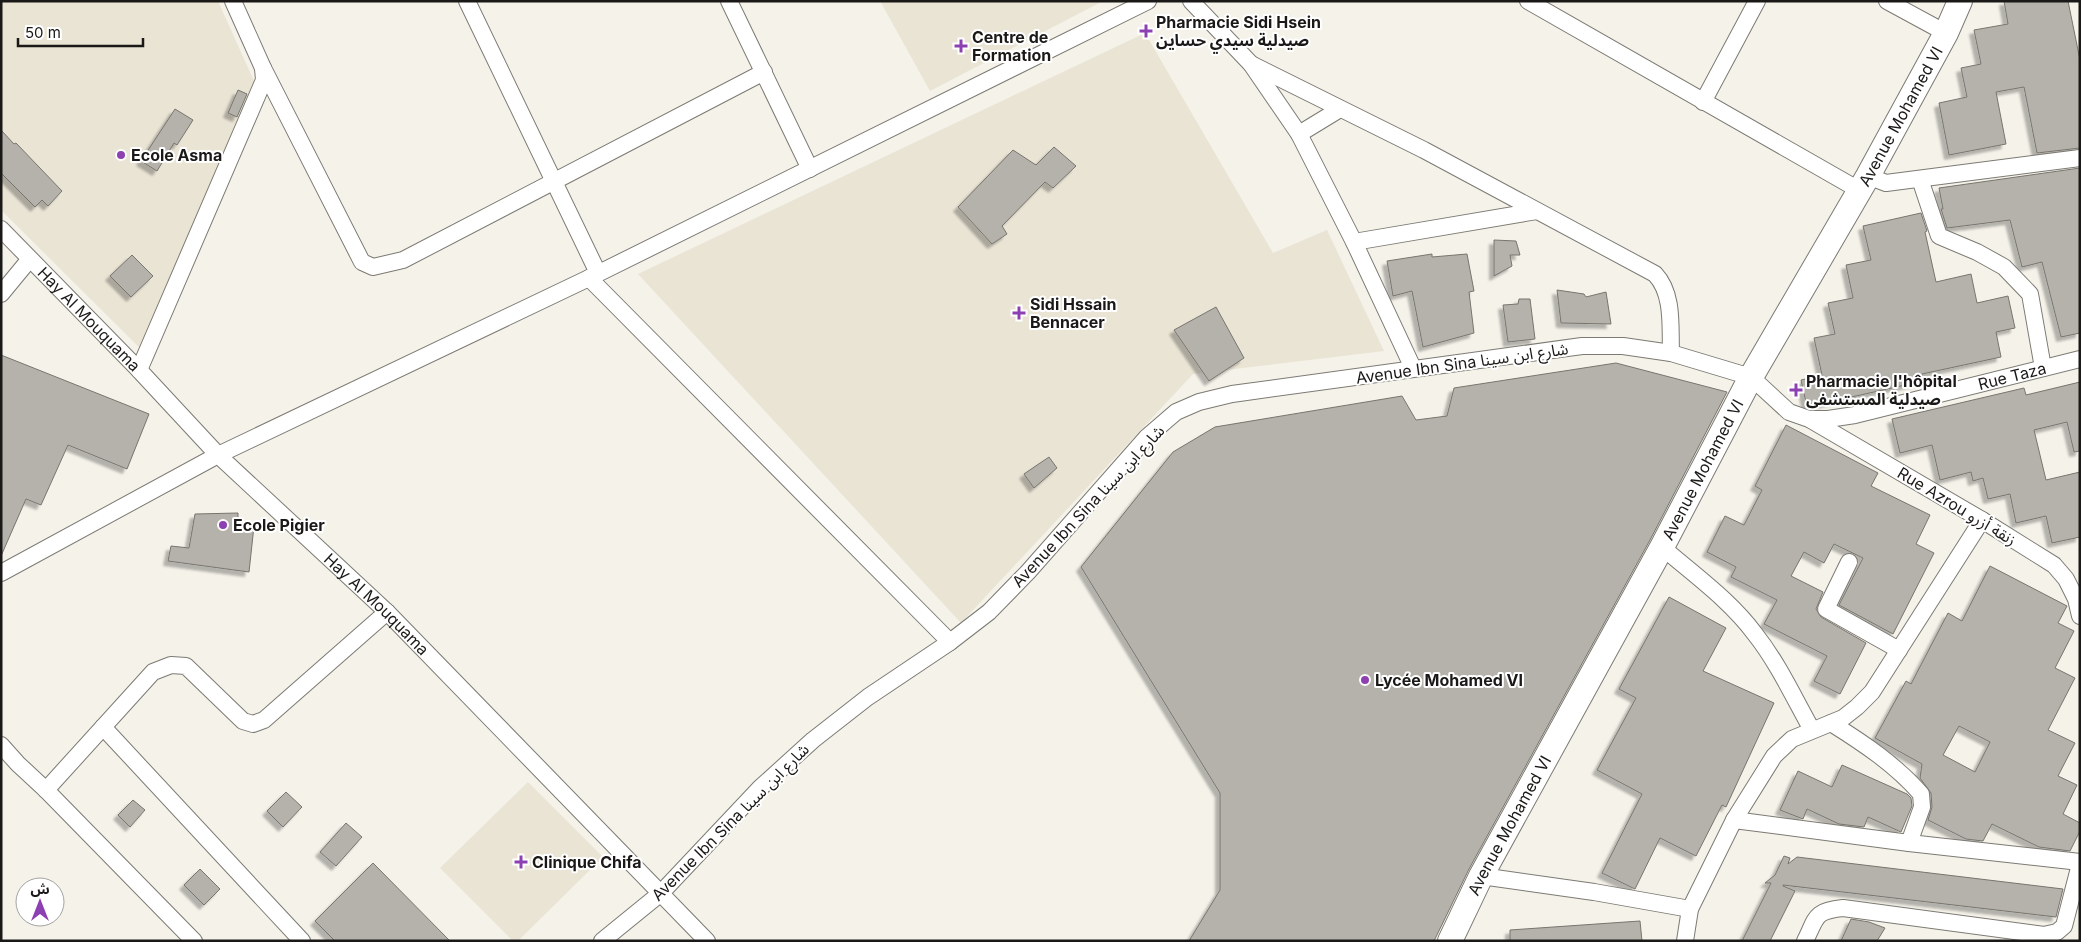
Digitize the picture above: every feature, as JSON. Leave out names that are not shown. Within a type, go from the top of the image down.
[{"type":"main road","name":"Avenue Mohamed VI","points":[[1450,941],[1482,876],[1662,547],[1751,377],[1863,183],[1946,33],[1960,1]]},
{"type":"street","points":[[233,1],[263,68],[362,262],[373,267],[403,260],[764,72]]},
{"type":"street","points":[[467,1],[554,182],[594,276],[950,642]]},
{"type":"street","points":[[729,1],[810,169]]},
{"type":"street","points":[[1,573],[218,456],[594,276],[810,169],[1121,7],[1148,1]]},
{"type":"street","points":[[1191,1],[1251,64],[1299,134],[1354,242],[1413,368]]},
{"type":"street","points":[[1528,1],[1703,102],[1863,183],[1886,183],[2080,158]]},
{"type":"street","points":[[1703,102],[1757,1]]},
{"type":"street","points":[[1887,1],[1946,33]]},
{"type":"street","points":[[1251,64],[1424,150],[1655,274],[1667,292],[1671,353]]},
{"type":"street","points":[[139,370],[264,80],[263,68]]},
{"type":"street","points":[[1299,134],[1340,109]]},
{"type":"street","points":[[1920,179],[1940,236],[1977,252],[2004,268],[2030,294],[2043,368]]},
{"type":"street","points":[[1354,242],[1537,211]]},
{"type":"street","name":"Hay Al Mouquama","points":[[1,230],[139,370],[218,456],[387,612],[707,941]]},
{"type":"street","points":[[1,294],[29,260]]},
{"type":"street","name":"Avenue Ibn Sina شارع ابن سينا","points":[[602,941],[660,893],[760,788],[813,740],[868,697],[950,642],[989,612],[1022,579],[1147,437],[1176,412],[1199,402],[1232,394],[1317,384],[1413,368],[1582,346],[1623,346],[1671,353],[1751,377]]},
{"type":"street","name":"Rue Taza","points":[[1751,377],[1789,412],[1809,419],[1828,419],[1855,415],[2080,359]]},
{"type":"street","name":"Rue Azrou زنقة أزرو","points":[[1809,419],[1982,520],[2054,565],[2078,598],[2080,616]]},
{"type":"street","points":[[1685,941],[1690,909],[1734,820],[1774,756],[1792,739],[1831,723],[1858,707],[1872,692],[1982,520]]},
{"type":"street","points":[[1662,547],[1728,605],[1755,633],[1777,666],[1812,730]]},
{"type":"street","points":[[1849,562],[1826,609],[1900,650]]},
{"type":"street","points":[[46,790],[153,672],[171,665],[186,666],[243,721],[253,724],[264,720],[387,612]]},
{"type":"street","points":[[1831,723],[1861,742],[1898,771],[1921,794],[1922,806],[1909,843]]},
{"type":"street","points":[[104,727],[302,941]]},
{"type":"street","points":[[1,745],[194,941]]},
{"type":"street","points":[[1734,820],[2080,863],[2064,926],[2056,932],[2044,935],[1843,908],[1824,910],[1817,916],[1805,941]]},
{"type":"street","points":[[1482,876],[1594,892],[1690,909]]},
{"type":"shaded area","name":"Ecole Asma","points":[[1,1],[218,1],[263,101],[153,361],[1,210]]},
{"type":"shaded area","name":"Centre de Formation","points":[[880,1],[1103,1],[930,91]]},
{"type":"shaded area","name":"Sidi Hssain Bennacer","points":[[1145,33],[1273,253],[1327,230],[1384,351],[1193,374],[961,623],[638,274]]},
{"type":"shaded area","name":"Clinique Chifa","points":[[528,782],[603,857],[518,941],[513,941],[440,868]]},
{"type":"building","points":[[2004,1],[2068,1],[2080,60],[2080,148],[2037,153],[2024,87],[1996,92],[2006,144],[1949,155],[1939,103],[1967,97],[1961,68],[1981,64],[1974,30],[2008,24]]},
{"type":"building","points":[[238,90],[247,94],[237,117],[228,113]]},
{"type":"building","points":[[175,109],[193,120],[177,145],[174,143],[157,171],[141,161]]},
{"type":"building","points":[[1,130],[62,191],[48,206],[42,200],[35,207],[1,173]]},
{"type":"building","points":[[1054,147],[1076,166],[1053,188],[1045,182],[1002,226],[1007,234],[992,244],[958,207],[1013,150],[1036,165]]},
{"type":"building","points":[[2080,168],[2080,333],[2061,337],[2042,262],[2022,267],[2010,220],[1947,228],[1941,209],[1943,209],[1939,188]]},
{"type":"building","points":[[1921,213],[1927,231],[1925,232],[1936,282],[1971,274],[1977,303],[2008,296],[2015,328],[1996,332],[2001,357],[1922,374],[1923,381],[1807,407],[1801,380],[1822,375],[1814,338],[1835,334],[1828,303],[1853,298],[1846,265],[1871,260],[1863,226]]},
{"type":"building","points":[[1494,240],[1516,241],[1520,255],[1510,255],[1512,266],[1494,276]]},
{"type":"building","points":[[1432,254],[1432,257],[1467,254],[1474,291],[1469,292],[1474,333],[1423,347],[1412,291],[1393,296],[1387,261]]},
{"type":"building","points":[[132,255],[153,276],[131,297],[110,276]]},
{"type":"building","points":[[1557,290],[1584,294],[1586,297],[1606,292],[1611,324],[1561,323]]},
{"type":"building","points":[[1519,299],[1530,299],[1535,339],[1508,342],[1503,305],[1518,304]]},
{"type":"building","points":[[1216,307],[1244,358],[1209,381],[1174,330]]},
{"type":"building","points":[[1,355],[149,414],[127,469],[68,445],[41,505],[26,499],[1,556]]},
{"type":"building","name":"Lycée Mohamed VI","points":[[1616,363],[1727,392],[1650,540],[1469,869],[1434,941],[1189,941],[1220,890],[1220,793],[1081,567],[1173,452],[1215,427],[1402,396],[1416,420],[1447,416],[1454,388]]},
{"type":"building","points":[[2080,382],[2080,451],[2074,452],[2067,422],[2034,430],[2046,480],[2080,472],[2080,537],[2052,543],[2046,516],[2016,523],[2010,494],[1988,499],[1983,478],[1973,481],[1971,472],[1940,480],[1932,445],[1900,453],[1892,419],[2024,388],[2026,395]]},
{"type":"building","points":[[1786,425],[1878,473],[1871,486],[1930,515],[1916,544],[1934,553],[1893,634],[1839,605],[1863,558],[1834,544],[1824,563],[1804,552],[1791,576],[1823,592],[1816,609],[1821,617],[1866,643],[1840,694],[1814,681],[1827,656],[1764,624],[1777,600],[1731,577],[1736,567],[1707,552],[1725,516],[1744,525],[1762,490],[1755,486]]},
{"type":"building","points":[[1049,457],[1057,468],[1034,488],[1024,474]]},
{"type":"building","points":[[238,513],[238,521],[254,526],[249,572],[168,561],[171,546],[189,548],[195,514]]},
{"type":"building","points":[[1990,566],[2067,606],[2058,623],[2074,631],[2055,668],[2075,678],[2048,730],[2075,743],[2058,776],[2077,785],[2063,814],[2080,823],[2080,831],[2070,851],[2039,847],[1992,824],[1983,841],[1966,839],[1928,820],[1932,807],[1931,793],[1920,778],[1922,764],[1875,738],[1906,681],[1911,684],[1948,613],[1962,621]],"holes":[[[1959,726],[1990,742],[1975,772],[1943,755]]]},
{"type":"building","points":[[1669,597],[1726,628],[1703,671],[1774,703],[1726,807],[1722,805],[1696,856],[1660,838],[1635,889],[1602,873],[1642,794],[1597,770],[1636,698],[1619,689]]},
{"type":"building","points":[[1842,765],[1907,794],[1911,798],[1912,806],[1901,832],[1868,817],[1864,827],[1839,824],[1807,809],[1803,819],[1780,810],[1798,771],[1832,787]]},
{"type":"building","points":[[286,792],[302,807],[283,827],[267,811]]},
{"type":"building","points":[[133,800],[145,810],[130,827],[118,815]]},
{"type":"building","points":[[346,823],[362,837],[336,866],[320,852]]},
{"type":"building","points":[[1784,856],[1790,858],[1788,864],[1797,857],[2063,889],[2056,917],[1783,885],[1795,891],[1770,941],[1742,941],[1771,883],[1765,883],[1775,875]]},
{"type":"building","points":[[373,863],[450,941],[335,941],[315,921]]},
{"type":"building","points":[[200,869],[220,889],[204,905],[184,885]]},
{"type":"building","points":[[1851,919],[1869,922],[1885,928],[1877,941],[1841,941]]},
{"type":"building","points":[[1640,921],[1642,941],[1510,941],[1510,930]]},
{"type":"place","name":"Pharmacie Sidi Hsein صيدلية سيدي حساين","points":[[1146,31]]},
{"type":"place","name":"Centre de Formation","points":[[961,46]]},
{"type":"place","name":"Ecole Asma","points":[[121,155]]},
{"type":"place","name":"Sidi Hssain Bennacer","points":[[1019,313]]},
{"type":"place","name":"Pharmacie l'hôpital صيدلية المستشفى","points":[[1796,390]]},
{"type":"place","name":"Ecole Pigier","points":[[223,525]]},
{"type":"place","name":"Lycée Mohamed VI","points":[[1365,680]]},
{"type":"place","name":"Clinique Chifa","points":[[521,862]]}]
